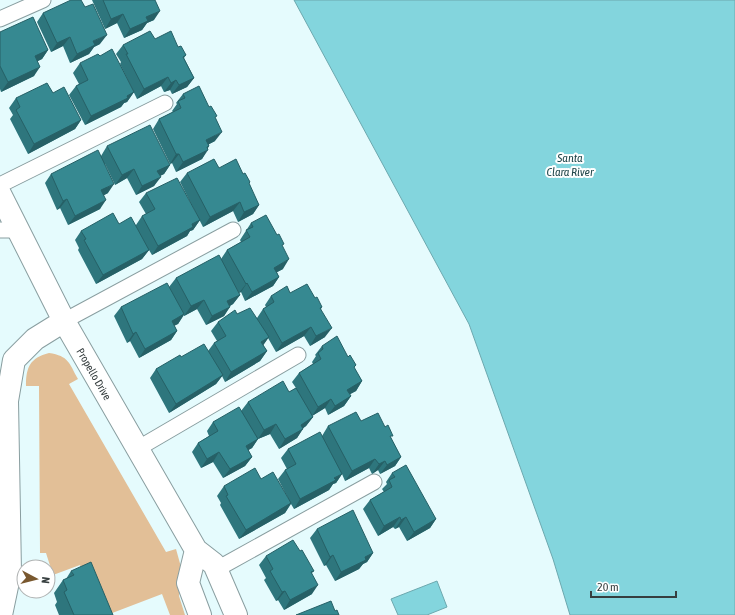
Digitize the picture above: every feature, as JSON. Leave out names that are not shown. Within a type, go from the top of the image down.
[{"type":"street","name":"Propello Drive","points":[[0,194],[9,230],[196,550],[214,564],[217,569],[236,615]]},
{"type":"street","points":[[1,615],[10,572],[5,536],[4,401],[14,360],[35,339],[64,322]]},
{"type":"street","points":[[196,550],[188,583],[200,615]]},
{"type":"lane","points":[[0,19],[43,0]]},
{"type":"lane","points":[[0,185],[165,103]]},
{"type":"lane","points":[[64,322],[233,230]]},
{"type":"lane","points":[[137,449],[298,355]]},
{"type":"lane","points":[[217,569],[374,482]]},
{"type":"shaded area","points":[[49,353],[56,354],[68,361],[78,379],[69,384],[166,552],[176,549],[181,567],[179,596],[185,615],[170,615],[162,594],[107,615],[100,615],[80,565],[56,574],[56,559],[48,559],[46,553],[40,553],[39,386],[26,386],[26,379],[30,364],[43,355]]},
{"type":"water","name":"Santa Clara River","points":[[294,0],[735,0],[735,615],[570,615],[553,559],[469,324]]},
{"type":"water","points":[[437,581],[447,607],[427,615],[398,615],[391,599]]},
{"type":"building","points":[[71,0],[81,0],[85,7],[93,4],[107,35],[93,41],[95,45],[77,54],[70,37],[57,43],[43,13]]},
{"type":"building","points":[[103,0],[155,0],[160,11],[146,17],[148,21],[130,29],[123,14],[111,19]]},
{"type":"building","points":[[33,17],[48,50],[35,56],[40,67],[8,82],[0,66],[0,32]]},
{"type":"building","points":[[150,31],[155,39],[171,31],[178,47],[181,46],[186,55],[183,57],[194,78],[179,85],[176,80],[171,83],[168,77],[144,89],[123,45]]},
{"type":"building","points":[[112,49],[134,92],[127,96],[128,98],[91,116],[76,86],[88,80],[80,63],[98,54],[100,56]]},
{"type":"building","points":[[47,83],[53,93],[64,87],[81,120],[34,144],[16,110],[20,107],[16,98]]},
{"type":"building","points":[[199,86],[209,107],[211,106],[217,116],[215,117],[222,132],[206,140],[209,146],[207,147],[208,150],[183,162],[179,154],[176,154],[159,119],[181,108],[178,101],[185,98],[183,94]]},
{"type":"building","points":[[150,125],[170,165],[157,171],[161,177],[142,186],[134,169],[122,175],[107,146]]},
{"type":"building","points":[[98,150],[114,184],[101,190],[106,200],[75,216],[67,199],[63,201],[51,174]]},
{"type":"building","points":[[214,159],[219,168],[236,159],[243,174],[245,173],[250,182],[249,183],[259,205],[244,212],[240,202],[210,217],[187,173]]},
{"type":"building","points":[[177,178],[200,220],[192,224],[193,227],[158,246],[142,216],[155,209],[146,193]]},
{"type":"building","points":[[113,213],[119,224],[131,217],[149,250],[103,275],[84,240],[86,239],[81,231]]},
{"type":"building","points":[[266,215],[277,235],[279,234],[284,244],[282,245],[289,259],[274,268],[279,277],[252,292],[227,250],[250,237],[246,230],[253,227],[251,223]]},
{"type":"building","points":[[219,255],[240,295],[227,301],[230,307],[212,316],[204,300],[191,306],[176,278]]},
{"type":"building","points":[[167,283],[184,314],[172,321],[177,331],[145,349],[136,332],[133,334],[121,307]]},
{"type":"building","points":[[307,284],[315,298],[317,297],[322,307],[320,308],[332,328],[316,336],[311,327],[282,343],[263,309],[274,302],[271,296],[287,286],[290,293]]},
{"type":"building","points":[[250,308],[269,337],[261,342],[267,351],[231,372],[214,343],[226,336],[218,322],[235,310],[237,314]]},
{"type":"building","points":[[337,336],[348,357],[350,355],[356,365],[354,367],[362,381],[347,390],[351,396],[335,406],[331,399],[318,407],[299,373],[321,359],[318,353],[323,349],[322,346]]},
{"type":"building","points":[[204,344],[223,375],[176,404],[156,369],[180,355],[181,357]]},
{"type":"building","points":[[283,381],[289,392],[296,388],[313,417],[301,425],[303,429],[285,439],[276,424],[264,430],[248,402]]},
{"type":"building","points":[[239,407],[258,439],[246,446],[252,457],[230,469],[219,452],[207,459],[198,443],[218,431],[213,422]]},
{"type":"building","points":[[356,412],[361,421],[378,413],[385,427],[388,425],[393,436],[390,436],[401,457],[387,465],[385,461],[379,464],[375,459],[352,471],[328,426]]},
{"type":"building","points":[[320,432],[342,474],[334,478],[336,480],[300,499],[285,470],[296,464],[288,449]]},
{"type":"building","points":[[406,465],[436,519],[414,532],[406,517],[401,520],[400,517],[384,526],[370,500],[392,487],[389,480],[395,477],[392,473]]},
{"type":"building","points":[[255,468],[261,479],[273,472],[291,503],[246,530],[226,496],[228,495],[224,486]]},
{"type":"building","points":[[353,510],[373,553],[365,557],[366,560],[341,572],[333,555],[330,557],[317,529]]},
{"type":"building","points":[[293,540],[300,551],[302,550],[314,571],[311,572],[318,585],[290,600],[285,591],[282,592],[270,571],[273,569],[266,556]]},
{"type":"building","points":[[91,562],[113,615],[74,615],[64,592],[67,590],[63,580],[74,575],[71,571]]},
{"type":"building","points":[[331,601],[335,611],[337,610],[339,615],[296,615]]}]
